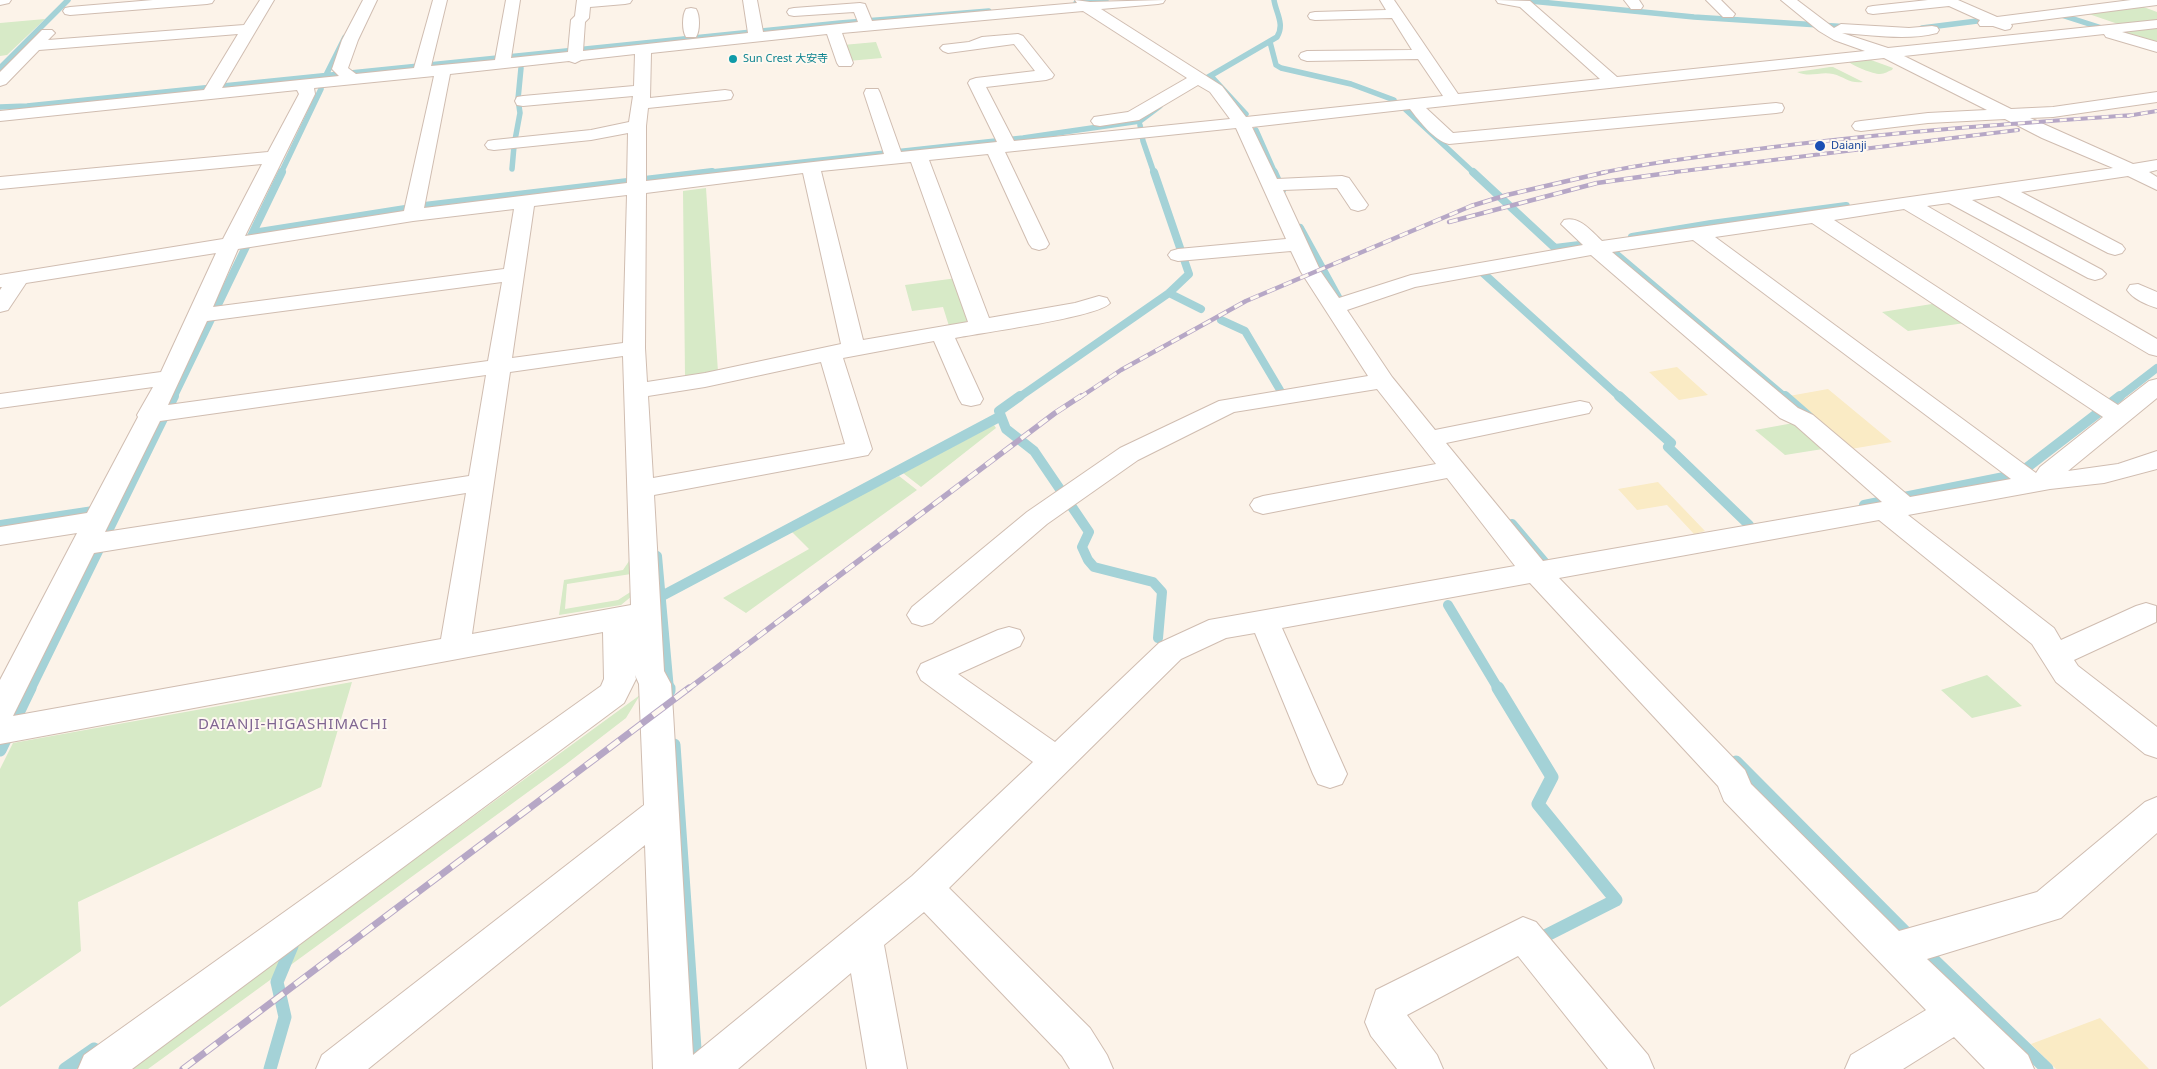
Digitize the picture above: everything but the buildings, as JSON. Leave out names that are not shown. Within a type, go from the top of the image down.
[{"type":"street","points":[[0,81],[76,5],[206,0]]},
{"type":"street","points":[[212,89],[267,0]]},
{"type":"street","points":[[347,74],[350,40],[370,0]]},
{"type":"street","points":[[423,66],[440,0]]},
{"type":"street","points":[[503,60],[513,0]]},
{"type":"street","points":[[576,50],[578,20],[582,18],[584,2],[625,0]]},
{"type":"street","points":[[750,0],[755,32]]},
{"type":"street","points":[[650,44],[691,34],[833,30],[866,22],[929,14],[1084,3],[1158,0]]},
{"type":"street","points":[[1387,0],[1453,99]]},
{"type":"street","points":[[1712,0],[1728,14]]},
{"type":"street","points":[[1788,0],[1852,43],[1886,53],[2157,184]]},
{"type":"street","points":[[1873,10],[1948,1],[2032,37]]},
{"type":"street","points":[[1967,26],[2157,1]]},
{"type":"street","points":[[1084,3],[1216,89],[1242,123],[1277,185],[1297,244],[1311,272],[1340,305],[1383,381],[1435,437],[1454,469],[1733,780],[1736,790],[1910,946],[1957,1014],[2014,1069]]},
{"type":"street","points":[[1495,3],[1525,4],[1618,82],[1679,116]]},
{"type":"street","points":[[794,12],[860,7],[866,22]]},
{"type":"street","points":[[690,12],[691,34]]},
{"type":"street","points":[[1316,16],[1397,14]]},
{"type":"street","points":[[1004,142],[1141,134],[2157,24]]},
{"type":"street","points":[[1825,26],[1909,33],[1948,28]]},
{"type":"street","points":[[34,46],[250,29]]},
{"type":"street","points":[[833,30],[845,63]]},
{"type":"street","points":[[2104,30],[2157,47]]},
{"type":"street","points":[[0,116],[212,89],[308,84],[347,74],[423,66],[443,71],[503,60],[576,50],[755,32]]},
{"type":"street","points":[[948,48],[972,46],[982,42],[1018,39],[1046,76],[976,83],[1004,142],[1039,244]]},
{"type":"street","points":[[98,1069],[613,694],[620,679],[633,616],[648,488],[643,389],[634,348],[637,126],[650,44]]},
{"type":"street","points":[[1307,56],[1423,54]]},
{"type":"street","points":[[414,210],[443,71]]},
{"type":"street","points":[[490,194],[811,167],[893,154],[918,156],[1004,142],[1133,116],[1203,81]]},
{"type":"street","points":[[5,725],[99,528],[160,414],[170,378],[209,313],[243,243],[276,158],[307,94],[305,89],[308,84]]},
{"type":"street","points":[[872,93],[893,154]]},
{"type":"street","points":[[523,102],[725,94]]},
{"type":"street","points":[[1861,126],[1928,118],[2053,112],[2157,97]]},
{"type":"street","points":[[1414,103],[1422,114],[1449,139],[1776,108]]},
{"type":"street","points":[[494,145],[591,135],[637,126]]},
{"type":"street","points":[[918,156],[981,326]]},
{"type":"street","points":[[0,183],[276,158]]},
{"type":"street","points":[[1340,305],[1411,281],[1579,252],[1599,245],[1909,204],[2157,165]]},
{"type":"street","points":[[648,488],[859,449],[811,167]]},
{"type":"street","points":[[1277,185],[1342,182],[1358,205]]},
{"type":"street","points":[[0,305],[10,279],[243,243],[414,210],[525,202],[637,183]]},
{"type":"street","points":[[2002,190],[2115,249]]},
{"type":"street","points":[[1954,197],[2095,274]]},
{"type":"street","points":[[454,648],[482,482],[525,202]]},
{"type":"street","points":[[1909,204],[2157,349]]},
{"type":"street","points":[[1815,216],[2110,410]]},
{"type":"street","points":[[1571,224],[1599,245],[1789,413],[1804,420],[2043,636],[2067,674],[2157,745]]},
{"type":"street","points":[[1697,233],[2030,478],[2136,469],[2157,460]]},
{"type":"street","points":[[1182,254],[1297,244]]},
{"type":"street","points":[[209,313],[514,274]]},
{"type":"street","points":[[2138,290],[2157,301]]},
{"type":"street","points":[[643,389],[705,380],[842,350],[1078,309],[1099,303]]},
{"type":"street","points":[[942,333],[971,399]]},
{"type":"street","points":[[160,414],[634,348]]},
{"type":"street","points":[[0,401],[170,378]]},
{"type":"street","points":[[922,615],[1037,518],[1129,454],[1228,406],[1383,381]]},
{"type":"street","points":[[707,1069],[925,888],[1170,652],[1220,628],[1546,570],[2030,478],[2049,473],[2110,410],[2157,386]]},
{"type":"street","points":[[1435,437],[1580,408]]},
{"type":"street","points":[[1263,505],[1454,469]]},
{"type":"street","points":[[0,536],[99,528],[482,482]]},
{"type":"street","points":[[2055,656],[2146,614]]},
{"type":"street","points":[[5,725],[633,616]]},
{"type":"street","points":[[633,616],[655,684],[673,1069]]},
{"type":"street","points":[[1264,620],[1330,774]]},
{"type":"street","points":[[1009,638],[932,672],[1056,760]]},
{"type":"street","points":[[336,1069],[661,812]]},
{"type":"street","points":[[1910,946],[2048,906],[2157,812]]},
{"type":"street","points":[[925,888],[1076,1042],[1093,1069]]},
{"type":"street","points":[[1423,1069],[1385,1022],[1390,1003],[1524,934],[1634,1069]]},
{"type":"street","points":[[864,938],[887,1069]]},
{"type":"street","points":[[1865,1069],[1957,1014]]},
{"type":"green space","points":[[2141,6],[2157,12],[2157,20],[2118,24],[2083,12]]},
{"type":"green space","points":[[45,19],[7,55],[0,56],[0,23]]},
{"type":"green space","points":[[2157,28],[2157,44],[2119,32]]},
{"type":"green space","points":[[876,42],[882,58],[848,61],[843,45]]},
{"type":"green space","points":[[1871,60],[1893,68],[1885,73],[1877,74],[1859,68],[1849,62]]},
{"type":"green space","points":[[1830,67],[1863,82],[1851,81],[1833,74],[1802,74],[1797,72]]},
{"type":"green space","points":[[706,188],[718,372],[685,377],[683,191]]},
{"type":"green space","points":[[957,278],[971,318],[963,324],[949,326],[943,307],[912,311],[905,285]]},
{"type":"green space","points":[[1938,303],[1965,323],[1908,331],[1882,312]]},
{"type":"green space","points":[[1799,422],[1829,448],[1785,455],[1755,430]]},
{"type":"green space","points":[[994,425],[996,428],[921,487],[903,473]]},
{"type":"green space","points":[[899,476],[917,490],[746,613],[723,598],[809,549],[790,530]]},
{"type":"green space","points":[[636,560],[638,591],[621,605],[559,615],[564,580],[623,570],[629,561]],"holes":[[[631,574],[632,591],[618,600],[565,609],[567,584]]]},
{"type":"green space","points":[[1987,675],[2022,706],[1972,718],[1941,690]]},
{"type":"green space","points":[[352,682],[321,787],[78,902],[81,951],[0,1007],[0,769],[13,743]]},
{"type":"green space","points":[[640,695],[626,718],[565,765],[148,1069],[127,1069]]},
{"type":"sand","points":[[1677,367],[1708,395],[1679,400],[1649,372]]},
{"type":"sand","points":[[1828,389],[1892,442],[1851,449],[1789,396]]},
{"type":"sand","points":[[1658,482],[1705,531],[1694,534],[1667,505],[1637,510],[1618,489]]},
{"type":"sand","points":[[2100,1018],[2149,1069],[2056,1069],[2031,1044]]},
{"type":"waterway","points":[[0,68],[68,0]]},
{"type":"waterway","points":[[1076,3],[1106,0]]},
{"type":"waterway","points":[[1198,83],[1277,37],[1280,23],[1274,0]]},
{"type":"waterway","points":[[1520,0],[1694,17],[1850,27]]},
{"type":"waterway","points":[[326,76],[840,23],[989,11]]},
{"type":"waterway","points":[[2055,13],[2108,30]]},
{"type":"waterway","points":[[1922,28],[1985,20]]},
{"type":"waterway","points":[[326,76],[345,37]]},
{"type":"waterway","points":[[1270,42],[1276,65],[1281,68],[1351,84],[1394,100]]},
{"type":"waterway","points":[[515,140],[520,113],[518,99],[521,68]]},
{"type":"waterway","points":[[0,107],[27,106],[326,76]]},
{"type":"waterway","points":[[1211,76],[1246,114]]},
{"type":"waterway","points":[[281,173],[321,89]]},
{"type":"waterway","points":[[702,173],[1023,138],[1140,121],[1160,106]]},
{"type":"waterway","points":[[1405,109],[1474,173]]},
{"type":"waterway","points":[[1140,125],[1143,141],[1154,173]]},
{"type":"waterway","points":[[1256,130],[1275,173]]},
{"type":"waterway","points":[[512,169],[514,146]]},
{"type":"waterway","points":[[173,398],[282,172]]},
{"type":"waterway","points":[[253,233],[424,206],[712,172]]},
{"type":"waterway","points":[[1154,172],[1189,274],[1169,293]]},
{"type":"waterway","points":[[1274,172],[1282,190]]},
{"type":"waterway","points":[[1473,172],[1555,248],[1596,243]]},
{"type":"waterway","points":[[1632,237],[1711,224],[1846,206]]},
{"type":"waterway","points":[[1300,228],[1339,299]]},
{"type":"waterway","points":[[1604,244],[1786,398]]},
{"type":"waterway","points":[[1483,273],[1621,398]]},
{"type":"waterway","points":[[1018,398],[1169,293]]},
{"type":"waterway","points":[[1169,293],[1201,309]]},
{"type":"waterway","points":[[1221,320],[1245,331],[1280,390]]},
{"type":"waterway","points":[[2118,398],[2157,368]]},
{"type":"waterway","points":[[30,690],[174,396]]},
{"type":"waterway","points":[[1001,416],[999,411],[1020,396]]},
{"type":"waterway","points":[[1619,396],[1671,443],[1668,447],[1749,525]]},
{"type":"waterway","points":[[1785,396],[1809,417]]},
{"type":"waterway","points":[[1864,505],[2009,476],[2025,469],[2120,396]]},
{"type":"waterway","points":[[661,597],[1001,416]]},
{"type":"waterway","points":[[1001,416],[1006,429],[1034,451],[1089,532],[1082,547],[1088,560],[1094,567],[1153,582],[1162,592],[1158,638]]},
{"type":"waterway","points":[[0,525],[100,510]]},
{"type":"waterway","points":[[1512,524],[1551,570]]},
{"type":"waterway","points":[[657,556],[661,597]]},
{"type":"waterway","points":[[661,597],[669,690]]},
{"type":"waterway","points":[[1448,605],[1499,690]]},
{"type":"waterway","points":[[0,750],[30,688]]},
{"type":"waterway","points":[[1498,688],[1552,777],[1538,804],[1616,900],[1543,937]]},
{"type":"waterway","points":[[674,745],[695,1049]]},
{"type":"waterway","points":[[1736,762],[1911,938]]},
{"type":"waterway","points":[[270,1069],[285,1017],[277,982],[292,946]]},
{"type":"waterway","points":[[1921,948],[2047,1069]]},
{"type":"waterway","points":[[65,1069],[94,1049]]},
{"type":"railway","points":[[2132,115],[2157,111]]},
{"type":"railway","points":[[1605,172],[1675,160],[1798,144],[1894,134],[2132,115]]},
{"type":"railway","points":[[2127,116],[2132,115]]},
{"type":"railway","points":[[1674,172],[2018,130]]},
{"type":"railway","points":[[1079,398],[1121,370],[1246,301],[1471,206],[1507,195],[1605,172]]},
{"type":"railway","points":[[1449,222],[1597,183],[1674,172]]},
{"type":"railway","points":[[1667,173],[1674,172]]},
{"type":"railway","points":[[687,690],[1055,413],[1081,396]]},
{"type":"railway","points":[[183,1069],[689,688]]},
{"type":"place","name":"Sun Crest 大安寺","points":[[733,59]]},
{"type":"place","name":"Daianji","points":[[1820,146]]},
{"type":"district","name":"DAIANJI-HIGASHIMACHI","points":[[293,725]]}]
